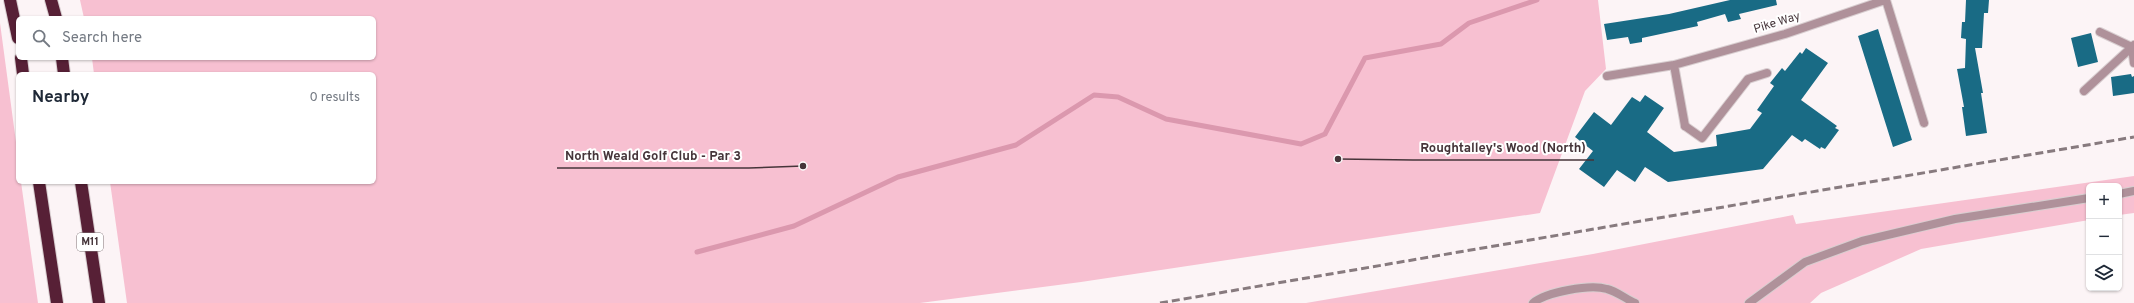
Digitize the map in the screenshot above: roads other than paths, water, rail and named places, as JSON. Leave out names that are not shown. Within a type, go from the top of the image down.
[{"type":"highway","points":[[10,0],[16,28]]},
{"type":"highway","points":[[51,0],[55,16]]},
{"type":"highway","points":[[21,60],[23,72]]},
{"type":"highway","points":[[62,60],[64,72]]},
{"type":"highway","points":[[39,184],[57,303]]},
{"type":"highway","name":"M11","points":[[81,184],[99,303]]},
{"type":"street","name":"Pike Way","points":[[1607,76],[1674,65],[1785,34],[1886,0],[1924,123]]},
{"type":"street","points":[[2100,32],[2133,46]]},
{"type":"street","points":[[2133,46],[2134,63]]},
{"type":"street","points":[[2084,91],[2133,46]]},
{"type":"street","points":[[1674,65],[1685,126],[1702,138],[1748,79],[1767,73]]},
{"type":"street","points":[[2122,193],[2134,191]]},
{"type":"street","points":[[1749,303],[1805,262],[1862,241],[1955,218],[2086,198]]},
{"type":"street","points":[[1533,303],[1539,298],[1575,289],[1607,289],[1635,303]]},
{"type":"waterway","points":[[697,252],[794,226],[898,177],[1016,145],[1094,95],[1118,97],[1166,119],[1301,144],[1325,134],[1365,58],[1441,44],[1469,23],[1537,0]]},
{"type":"railway","points":[[1160,303],[2134,137]]},
{"type":"place","name":"Roughtalley's Wood (North)","points":[[1338,159]]},
{"type":"place","name":"North Weald Golf Club - Par 3","points":[[803,166]]}]
